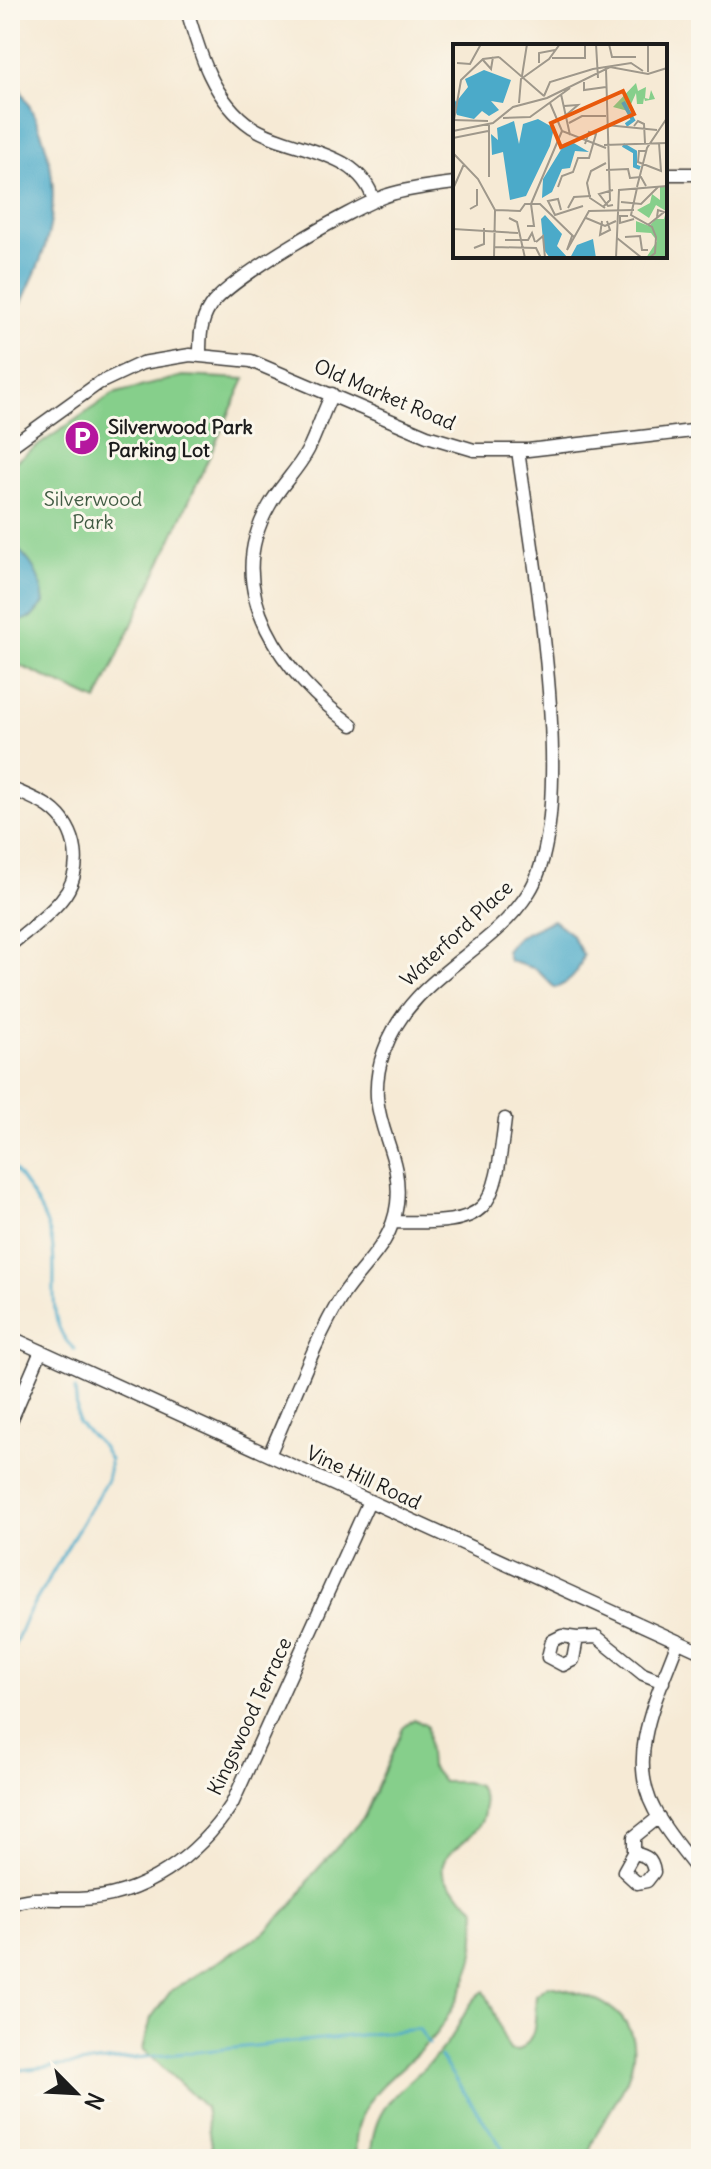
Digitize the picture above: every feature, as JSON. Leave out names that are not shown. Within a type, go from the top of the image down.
[{"type":"street","points":[[187,10],[208,73],[225,101],[252,127],[327,155],[365,179],[374,201]]},
{"type":"street","points":[[667,174],[701,174]]},
{"type":"street","points":[[200,355],[204,316],[212,303],[273,256],[374,201],[408,189],[453,183]]},
{"type":"street","name":"Old Market Road","points":[[10,447],[69,402],[116,374],[166,357],[200,355],[251,361],[449,444],[474,450],[518,450],[701,430]]},
{"type":"street","points":[[332,394],[307,451],[269,506],[260,528],[251,575],[260,619],[272,642],[322,703],[352,725]]},
{"type":"street","name":"Waterford Place","points":[[269,1455],[343,1296],[383,1246],[393,1222],[398,1184],[376,1105],[376,1085],[385,1048],[415,998],[516,909],[539,873],[545,852],[554,733],[518,450]]},
{"type":"street","points":[[10,788],[49,807],[62,818],[76,850],[72,883],[64,897],[10,945]]},
{"type":"street","points":[[393,1222],[454,1222],[480,1210],[495,1188],[505,1119]]},
{"type":"street","name":"Vine Hill Road","points":[[10,1337],[701,1652]]},
{"type":"street","points":[[10,1423],[41,1351]]},
{"type":"street","name":"Kingswood Terrace","points":[[11,1903],[79,1899],[122,1892],[184,1859],[210,1833],[232,1804],[369,1501]]},
{"type":"street","points":[[577,1638],[603,1640],[643,1674],[663,1682]]},
{"type":"street","points":[[678,1641],[649,1722],[641,1764],[648,1794],[659,1817],[701,1875]]},
{"type":"street","points":[[634,1853],[634,1837],[659,1817]]},
{"type":"green space","name":"Silverwood Park","points":[[183,376],[245,379],[97,701],[10,661],[10,465],[113,394]]},
{"type":"green space","points":[[414,1719],[427,1726],[430,1766],[443,1782],[465,1782],[478,1786],[484,1804],[483,1819],[476,1830],[447,1857],[442,1867],[448,1882],[476,1909],[473,1958],[462,1988],[434,2036],[369,2102],[356,2136],[356,2159],[213,2159],[205,2107],[143,2049],[151,2018],[171,1991],[264,1933],[294,1903],[313,1874],[364,1817],[403,1728]]},
{"type":"green space","points":[[548,1986],[591,1997],[608,2006],[621,2017],[630,2031],[634,2048],[631,2068],[621,2092],[593,2141],[587,2159],[371,2159],[378,2119],[387,2105],[448,2042],[478,1995],[484,1991],[506,2043],[510,2050],[517,2051],[533,2033],[536,1995]]},
{"type":"water","points":[[503,10],[591,10],[557,21],[537,21]]},
{"type":"water","points":[[10,73],[26,98],[47,149],[53,201],[43,254],[22,302],[10,319]]},
{"type":"water","points":[[10,543],[34,569],[41,584],[44,603],[32,617],[18,622],[10,615]]},
{"type":"water","points":[[553,920],[571,934],[583,955],[574,976],[555,988],[536,969],[509,961],[506,951],[517,937]]},
{"type":"waterway","points":[[10,1164],[46,1221],[54,1256],[55,1313],[64,1338],[74,1349]]},
{"type":"waterway","points":[[10,1655],[27,1616],[107,1480],[110,1460],[102,1446],[78,1423],[75,1389]]},
{"type":"waterway","points":[[10,2071],[419,2029],[429,2044]]},
{"type":"waterway","points":[[440,2057],[510,2159]]},
{"type":"place","name":"Silverwood Park Parking Lot","points":[[82,438]]}]
